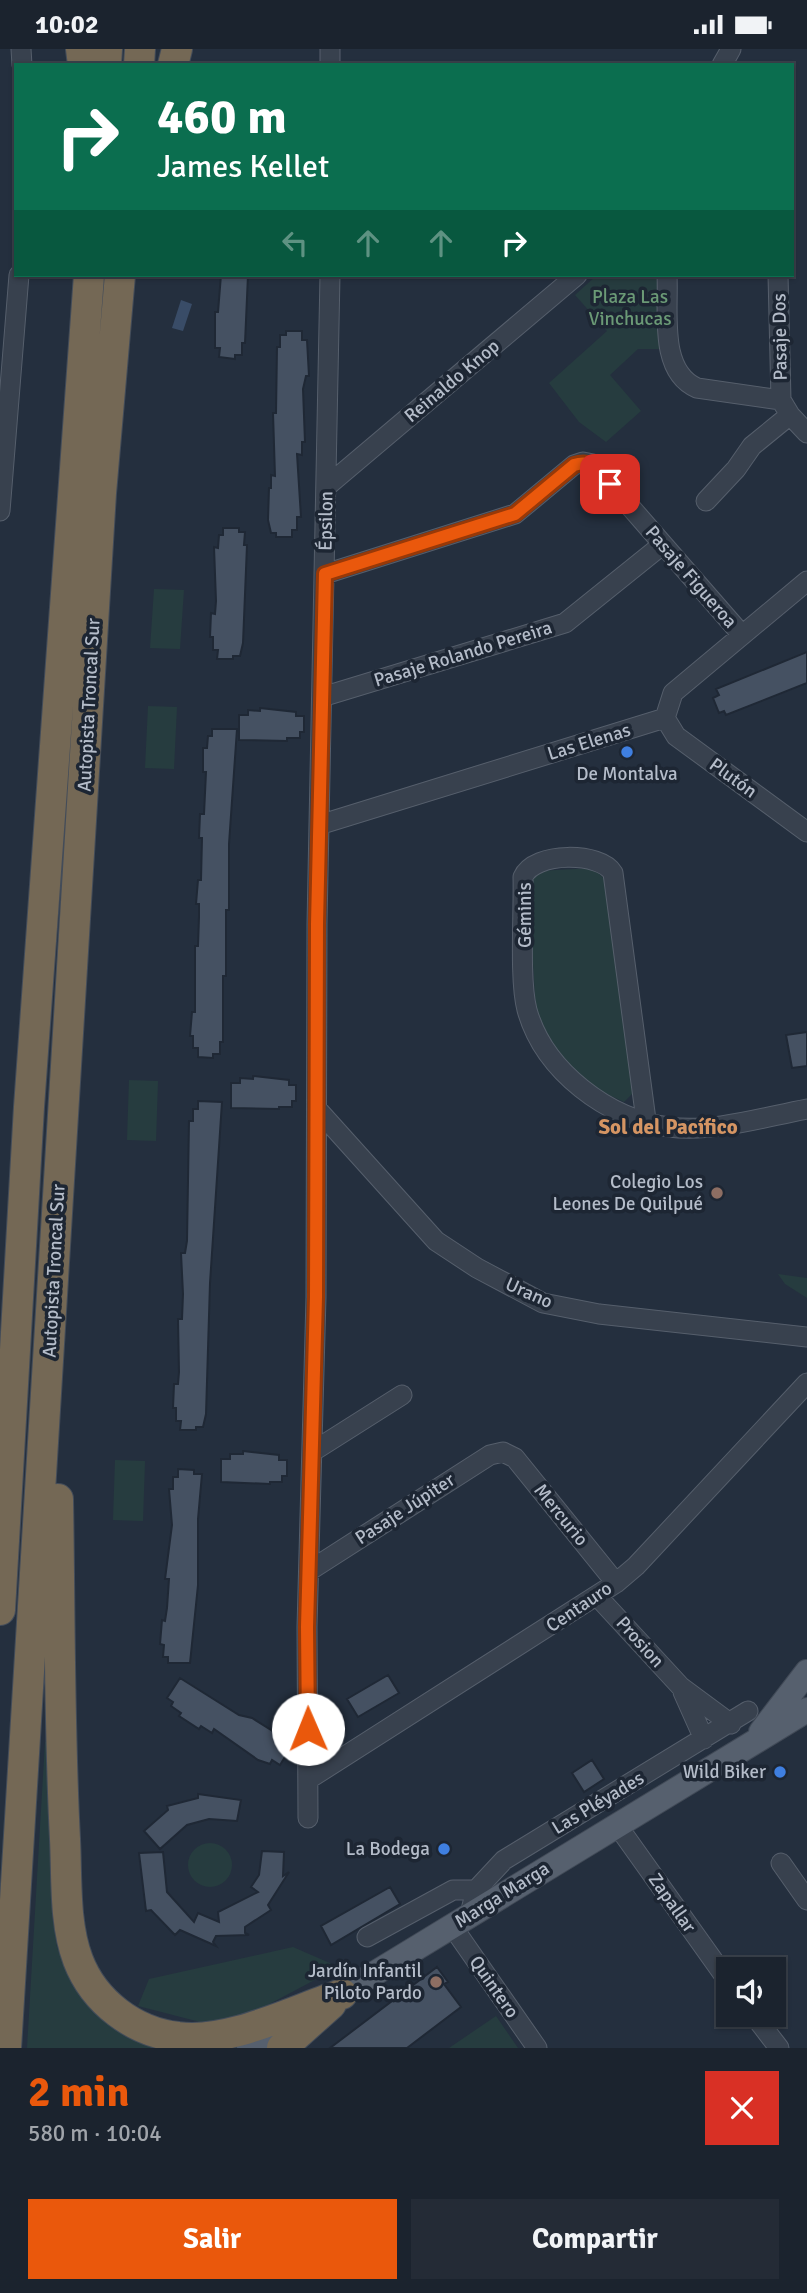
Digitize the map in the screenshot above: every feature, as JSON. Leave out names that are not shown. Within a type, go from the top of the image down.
[{"type":"highway","name":"Autopista Troncal Sur","points":[[71,489],[81,277]]},
{"type":"highway","name":"Autopista Troncal Sur","points":[[0,1610],[29,1107],[71,489],[89,277]]},
{"type":"highway","name":"Autopista Troncal Sur","points":[[6,2048],[101,493],[120,277]]},
{"type":"highway","name":"Autopista Troncal Sur","points":[[101,493],[136,277]]},
{"type":"highway","points":[[55,1266],[62,1780],[70,1931],[79,1962],[95,1990],[118,2013],[148,2029],[180,2038],[231,2033],[342,1994]]},
{"type":"highway","points":[[282,2048],[342,1994]]},
{"type":"main road","name":"Marga Marga","points":[[755,1741],[807,1672]]},
{"type":"main road","name":"Marga Marga","points":[[249,2048],[342,1994],[466,1910],[617,1825],[807,1710]]},
{"type":"street","points":[[0,511],[19,277]]},
{"type":"street","name":"Épsilon","points":[[308,1818],[309,1571],[318,1110],[319,825],[330,277]]},
{"type":"street","name":"Reinaldo Knop","points":[[326,487],[575,277]]},
{"type":"street","points":[[667,277],[670,353],[676,373],[684,383],[786,407],[807,433]]},
{"type":"street","name":"Pasaje Dos","points":[[778,277],[786,407]]},
{"type":"street","points":[[706,501],[736,469],[786,407]]},
{"type":"street","name":"Pasaje Figueroa","points":[[325,574],[515,514],[574,465],[583,462],[593,464],[742,635]]},
{"type":"street","name":"Pasaje Rolando Pereira","points":[[322,697],[565,623],[662,545]]},
{"type":"street","points":[[665,718],[673,693],[807,581]]},
{"type":"street","name":"Las Elenas","points":[[319,825],[665,718]]},
{"type":"street","name":"Plutón","points":[[665,718],[676,736],[807,832]]},
{"type":"street","name":"Géminis","points":[[646,1121],[613,873],[607,865],[595,860],[539,860],[528,867],[523,877],[525,997],[531,1022],[561,1068],[580,1088],[609,1107],[646,1121],[668,1127],[702,1127],[807,1109]]},
{"type":"street","name":"Urano","points":[[318,1110],[436,1241],[477,1268],[543,1303],[599,1314],[807,1337]]},
{"type":"street","name":"Centauro","points":[[309,1779],[598,1597],[616,1583],[636,1566],[807,1383]]},
{"type":"street","points":[[312,1452],[402,1395]]},
{"type":"street","name":"Mercurio","points":[[503,1452],[515,1458],[616,1583]]},
{"type":"street","name":"Pasaje Júpiter","points":[[309,1571],[490,1455],[503,1452]]},
{"type":"street","name":"Prosion","points":[[598,1597],[681,1688],[731,1724]]},
{"type":"street","name":"Prosion","points":[[681,1688],[704,1739]]},
{"type":"street","name":"Las Pléyades","points":[[466,1910],[504,1860],[731,1724],[748,1711]]},
{"type":"street","name":"Zapallar","points":[[617,1825],[716,1964]]},
{"type":"street","points":[[781,1863],[807,1900]]},
{"type":"street","name":"Marga Marga","points":[[367,1937],[453,1890],[466,1910]]},
{"type":"street","name":"Quintero","points":[[466,1910],[537,2048]]},
{"type":"street","points":[[763,2027],[779,2048]]},
{"type":"green space","name":"Plaza Las Vinchucas","points":[[595,277],[661,277],[662,349],[638,349],[610,375],[641,411],[606,442],[579,422],[549,383],[607,331],[575,295]]},
{"type":"green space","points":[[154,589],[184,590],[180,649],[150,648]]},
{"type":"green space","points":[[148,706],[177,707],[174,769],[145,768]]},
{"type":"green space","points":[[594,868],[605,880],[634,1092],[624,1102],[585,1084],[555,1050],[536,1013],[528,881],[537,871]]},
{"type":"green space","points":[[129,1080],[158,1081],[156,1141],[127,1140]]},
{"type":"green space","points":[[778,1274],[807,1278],[807,1298],[785,1284]]},
{"type":"green space","points":[[115,1460],[145,1461],[143,1521],[113,1520]]},
{"type":"green space","points":[[53,1741],[52,1914],[57,1947],[70,1978],[179,2048],[27,2048],[45,1742]]},
{"type":"green space","points":[[210,1843],[225,1850],[232,1865],[225,1880],[210,1887],[195,1880],[188,1865],[195,1850]]},
{"type":"green space","points":[[293,1947],[339,1967],[243,2018],[204,2023],[138,2006],[149,1979]]},
{"type":"green space","points":[[496,2016],[518,2048],[449,2048]]},
{"type":"water","points":[[181,300],[192,304],[183,331],[172,328]]},
{"type":"building","points":[[221,277],[248,277],[245,343],[242,343],[242,355],[235,355],[235,359],[219,357],[220,348],[215,348],[215,312],[218,312]]},
{"type":"building","points":[[286,331],[302,331],[302,340],[307,340],[309,376],[306,376],[303,389],[305,442],[302,442],[302,455],[297,454],[301,517],[297,517],[297,530],[292,530],[292,537],[276,537],[276,533],[271,533],[268,520],[269,488],[271,475],[275,476],[273,413],[276,413],[277,347],[280,347],[280,335],[286,335]]},
{"type":"building","points":[[223,528],[239,528],[239,532],[245,532],[244,545],[247,545],[243,643],[240,656],[233,656],[233,659],[217,659],[218,650],[213,650],[213,637],[210,637],[211,613],[215,614],[216,601],[214,547],[218,548],[219,535],[223,535]]},
{"type":"building","points":[[807,652],[807,683],[726,715],[724,711],[719,713],[713,698],[719,695],[716,689]]},
{"type":"building","points":[[260,708],[296,712],[296,716],[304,716],[304,732],[300,732],[300,738],[287,738],[287,741],[239,740],[239,715],[248,715],[248,710],[260,711]]},
{"type":"building","points":[[212,729],[237,729],[229,844],[229,910],[226,910],[226,976],[223,976],[223,1042],[220,1042],[220,1054],[213,1054],[213,1058],[198,1057],[198,1048],[193,1048],[193,1036],[190,1036],[192,1012],[195,1012],[195,946],[198,946],[199,917],[199,904],[196,904],[198,880],[201,880],[200,814],[204,814],[206,772],[203,772],[203,748],[207,748]]},
{"type":"building","points":[[807,1032],[807,1066],[792,1068],[786,1035]]},
{"type":"building","points":[[253,1076],[289,1080],[289,1085],[296,1085],[296,1101],[292,1101],[292,1107],[231,1108],[231,1083],[240,1083],[240,1078],[253,1079]]},
{"type":"building","points":[[198,1101],[222,1102],[210,1283],[206,1414],[203,1427],[180,1430],[181,1421],[176,1421],[176,1408],[173,1408],[174,1384],[178,1384],[179,1372],[178,1319],[182,1319],[181,1253],[185,1253],[187,1241],[189,1121],[193,1121],[193,1109],[198,1109]]},
{"type":"building","points":[[243,1451],[279,1455],[279,1460],[287,1460],[287,1476],[282,1476],[282,1482],[270,1484],[221,1482],[221,1459],[230,1459],[230,1454],[243,1454]]},
{"type":"building","points":[[178,1469],[194,1470],[194,1474],[202,1474],[198,1519],[198,1585],[190,1663],[168,1663],[168,1657],[163,1657],[164,1645],[160,1644],[169,1579],[165,1579],[172,1525],[169,1489],[173,1489],[173,1477],[178,1477]]},
{"type":"building","points":[[388,1675],[399,1693],[358,1717],[347,1699]]},
{"type":"building","points":[[180,1678],[239,1715],[252,1718],[279,1735],[278,1737],[289,1744],[285,1750],[288,1752],[280,1765],[272,1760],[270,1764],[258,1760],[214,1729],[212,1733],[201,1726],[199,1729],[179,1716],[181,1713],[171,1706],[173,1702],[167,1698]]},
{"type":"building","points":[[592,1760],[604,1779],[584,1792],[572,1773]]},
{"type":"building","points":[[198,1794],[241,1800],[237,1821],[209,1819],[187,1825],[160,1849],[144,1831],[168,1810],[167,1806],[198,1798]]},
{"type":"building","points":[[262,1851],[284,1852],[283,1876],[289,1872],[268,1905],[271,1910],[245,1927],[245,1933],[249,1935],[216,1936],[213,1942],[216,1946],[180,1930],[175,1935],[151,1910],[146,1911],[139,1853],[163,1852],[167,1892],[194,1922],[198,1913],[219,1922],[218,1912],[258,1892],[251,1887],[259,1875]]},
{"type":"building","points":[[390,1887],[400,1904],[331,1945],[321,1926]]},
{"type":"building","points":[[437,1967],[448,1982],[444,1984],[461,2007],[407,2048],[330,2048]]},
{"type":"place","name":"De Montalva","points":[[627,752]]},
{"type":"place","name":"Colegio Los Leones De Quilpué","points":[[717,1193]]},
{"type":"place","name":"Wild Biker","points":[[780,1772]]},
{"type":"place","name":"La Bodega","points":[[444,1849]]},
{"type":"place","name":"Jardín Infantil Piloto Pardo","points":[[436,1982]]},
{"type":"district","name":"Sol del Pacífico","points":[[668,1127]]},
{"type":"route","points":[[308,1729],[307,1627],[316,1297],[317,924],[325,574],[515,514],[574,465],[583,462],[593,464],[610,484]]}]
